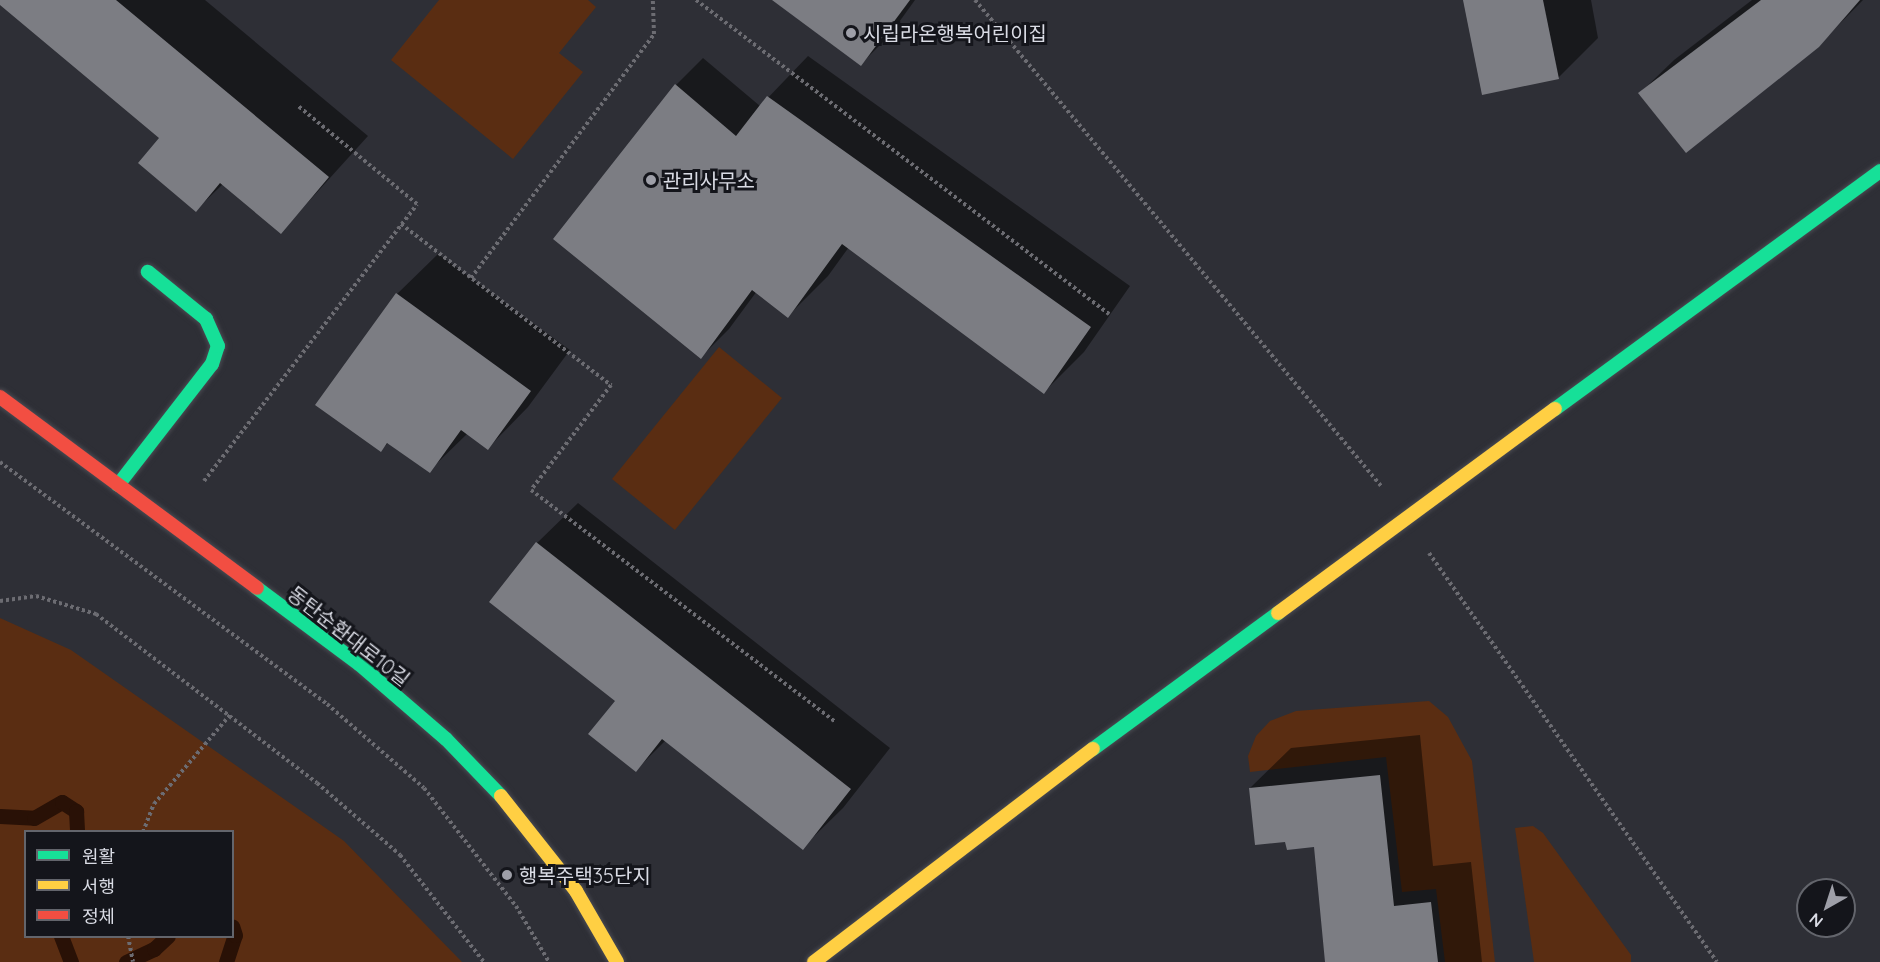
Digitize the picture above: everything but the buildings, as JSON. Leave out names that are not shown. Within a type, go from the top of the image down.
[{"type":"street","points":[[814,962],[1111,735],[1880,171]]},
{"type":"street","points":[[118,485],[212,364],[218,346],[206,319],[148,272]]},
{"type":"street","name":"동탄순환대로10길","points":[[0,397],[359,664],[446,739],[515,811],[576,891],[617,962]]},
{"type":"path","points":[[471,278],[654,34],[652,0]]},
{"type":"path","points":[[696,0],[1110,314]]},
{"type":"path","points":[[975,0],[1379,483]]},
{"type":"path","points":[[204,481],[417,204],[298,106]]},
{"type":"path","points":[[401,224],[611,386],[531,490],[835,722]]},
{"type":"path","points":[[0,462],[327,704],[424,788],[516,906],[549,962]]},
{"type":"path","points":[[1430,555],[1717,962]]},
{"type":"path","points":[[0,601],[36,596],[96,614],[231,715],[400,855],[484,962]]},
{"type":"path","points":[[143,830],[154,804],[231,715]]},
{"type":"path","points":[[128,938],[133,962]]},
{"type":"shaded area","points":[[439,0],[588,0],[596,7],[559,53],[583,72],[513,159],[391,60]]},
{"type":"shaded area","points":[[719,347],[782,398],[675,530],[612,479]]},
{"type":"shaded area","points":[[0,618],[71,650],[344,841],[462,962],[0,962]]},
{"type":"shaded area","points":[[1429,701],[1448,717],[1472,761],[1495,962],[1445,962],[1436,889],[1402,892],[1386,757],[1250,772],[1248,756],[1256,736],[1270,721],[1296,711]]},
{"type":"shaded area","points":[[1533,826],[1543,833],[1631,955],[1631,962],[1534,962],[1515,828]]},
{"type":"waterway","points":[[0,816],[34,818],[62,802],[76,811],[77,830]]},
{"type":"waterway","points":[[234,932],[234,938]]},
{"type":"waterway","points":[[62,938],[71,962]]},
{"type":"waterway","points":[[126,962],[154,949],[166,938]]},
{"type":"waterway","points":[[226,962],[234,938]]},
{"type":"traffic: fast","points":[[1555,409],[1880,171]]},
{"type":"traffic: fast","points":[[118,485],[212,364],[218,346],[206,319],[148,272]]},
{"type":"traffic: fast","points":[[257,588],[359,664],[446,739],[501,796]]},
{"type":"traffic: fast","points":[[1093,749],[1278,613]]},
{"type":"traffic: slow","points":[[1278,613],[1555,409]]},
{"type":"traffic: slow","points":[[814,962],[1093,749]]},
{"type":"traffic: slow","points":[[501,796],[576,891],[617,962]]},
{"type":"traffic: jam","points":[[0,397],[257,588]]},
{"type":"place","name":"시립라온행복어린이집","points":[[851,33]]},
{"type":"place","name":"관리사무소","points":[[651,180]]},
{"type":"place","name":"행복주택35단지","points":[[507,875]]}]
